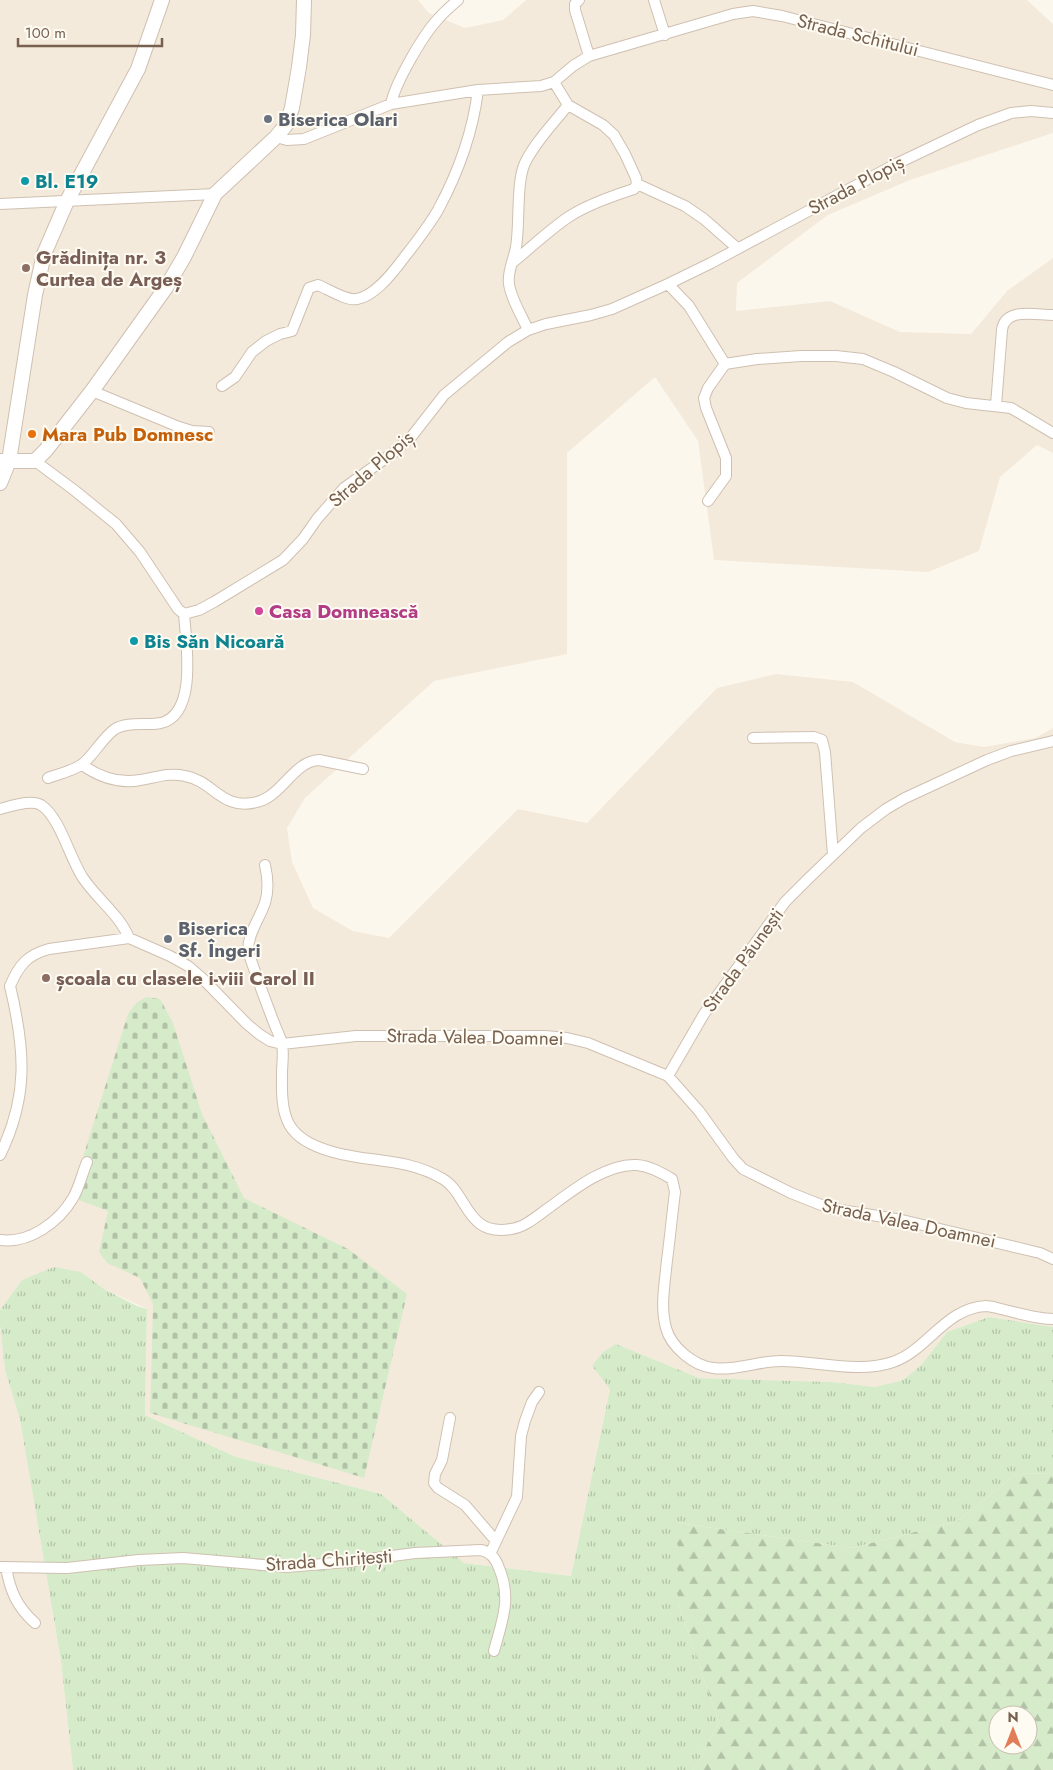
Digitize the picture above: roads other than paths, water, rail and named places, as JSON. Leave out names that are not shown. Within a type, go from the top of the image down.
[{"type":"street","points":[[0,483],[39,274],[49,241],[67,200],[138,69],[162,0]]},
{"type":"street","points":[[35,461],[92,392],[167,286],[184,257],[215,194],[276,137],[286,125],[292,108],[303,35],[304,0]]},
{"type":"street","points":[[392,104],[394,91],[401,77],[428,32],[436,20],[458,0]]},
{"type":"street","points":[[579,0],[574,4],[575,10],[589,56]]},
{"type":"street","points":[[654,0],[665,35]]},
{"type":"street","points":[[753,12],[754,0]]},
{"type":"street","name":"Strada Schitului","points":[[276,137],[287,140],[304,139],[392,104],[478,90],[541,86],[554,82],[573,66],[589,56],[733,14],[753,12],[782,16],[1053,84]]},
{"type":"street","points":[[513,262],[572,215],[586,207],[634,189],[637,184],[625,154],[614,135],[603,125],[568,105],[554,82]]},
{"type":"street","points":[[222,386],[235,377],[252,352],[280,334],[292,331],[310,288],[318,285],[356,300],[378,287],[396,268],[438,209],[468,137],[476,109],[478,90]]},
{"type":"street","points":[[528,330],[508,283],[518,228],[521,178],[525,163],[535,146],[568,105]]},
{"type":"street","name":"Strada Plopiș","points":[[184,614],[214,602],[283,560],[303,539],[317,519],[344,488],[393,453],[412,436],[431,410],[452,389],[508,342],[528,330],[546,324],[598,313],[668,284],[896,164],[970,129],[1011,113],[1031,111],[1053,113]]},
{"type":"street","points":[[637,184],[685,206],[737,248]]},
{"type":"street","points":[[0,204],[215,194]]},
{"type":"street","points":[[668,284],[689,306],[725,364]]},
{"type":"street","points":[[996,406],[1002,330],[1005,319],[1018,314],[1053,315]]},
{"type":"street","points":[[708,501],[722,482],[727,470],[726,458],[706,408],[704,398],[708,388],[725,364],[757,359],[801,356],[836,356],[863,359],[947,398],[981,406],[1011,408],[1053,433]]},
{"type":"street","points":[[92,392],[179,427],[192,431],[209,432]]},
{"type":"street","points":[[4,461],[35,461],[116,524],[140,552],[178,609],[184,614],[186,692],[177,711],[166,721],[160,723],[116,728],[106,736],[82,765],[48,778]]},
{"type":"street","points":[[753,738],[814,737],[822,740],[832,855]]},
{"type":"street","name":"Strada Păunești","points":[[668,1076],[704,1014],[780,910],[809,878],[861,828],[905,798],[987,760],[1011,751],[1053,741]]},
{"type":"street","points":[[82,765],[92,772],[118,780],[138,781],[167,775],[190,777],[232,803],[239,804],[260,801],[268,797],[312,761],[319,760],[363,769]]},
{"type":"street","points":[[0,809],[30,803],[38,804],[44,808],[61,833],[83,878],[117,917],[129,938]]},
{"type":"street","points":[[265,865],[268,882],[267,894],[249,939],[248,951],[282,1044],[283,1112],[289,1125],[300,1138],[334,1153],[397,1162],[428,1171],[445,1181],[475,1220],[485,1226],[498,1230],[511,1229],[523,1225],[575,1188],[601,1174],[621,1167],[638,1165],[659,1171],[672,1179],[675,1192],[664,1283],[666,1329],[672,1341],[686,1356],[696,1363],[712,1368],[738,1367],[772,1361],[803,1361],[870,1368],[894,1362],[916,1351],[939,1327],[954,1317],[986,1306],[1053,1320]]},
{"type":"street","points":[[0,1155],[15,1120],[20,1098],[21,1080],[20,1048],[14,1006],[5,988],[23,963],[38,952],[129,938],[188,966],[259,1034],[270,1041],[282,1044]]},
{"type":"street","name":"Strada Valea Doamnei","points":[[282,1044],[356,1036],[398,1035],[567,1038],[588,1043],[668,1076],[699,1112],[743,1170],[791,1193],[829,1208],[939,1228],[1040,1253],[1053,1259]]},
{"type":"street","points":[[0,1240],[9,1242],[23,1240],[57,1218],[75,1194],[87,1162]]},
{"type":"street","points":[[494,1651],[506,1602],[506,1590],[498,1563],[490,1554],[517,1497],[521,1436],[530,1408],[539,1392]]},
{"type":"street","points":[[450,1418],[442,1460],[434,1474],[434,1483],[438,1488],[465,1505],[496,1541]]},
{"type":"street","name":"Strada Chirițești","points":[[35,1623],[25,1614],[13,1596],[3,1567],[67,1568],[139,1560],[182,1558],[287,1567],[347,1562],[415,1553],[481,1550],[490,1554]]},
{"type":"place","name":"Biserica Olari","points":[[268,119]]},
{"type":"place","name":"Bl. E19","points":[[25,181]]},
{"type":"place","name":"Grădinița nr. 3 Curtea de Argeș","points":[[26,268]]},
{"type":"place","name":"Mara Pub Domnesc","points":[[32,434]]},
{"type":"place","name":"Casa Domnească","points":[[259,611]]},
{"type":"place","name":"Bis Săn Nicoară","points":[[134,641]]},
{"type":"place","name":"Biserica Sf. Îngeri","points":[[168,939]]},
{"type":"place","name":"școala cu clasele i-viii Carol II","points":[[46,978]]}]
